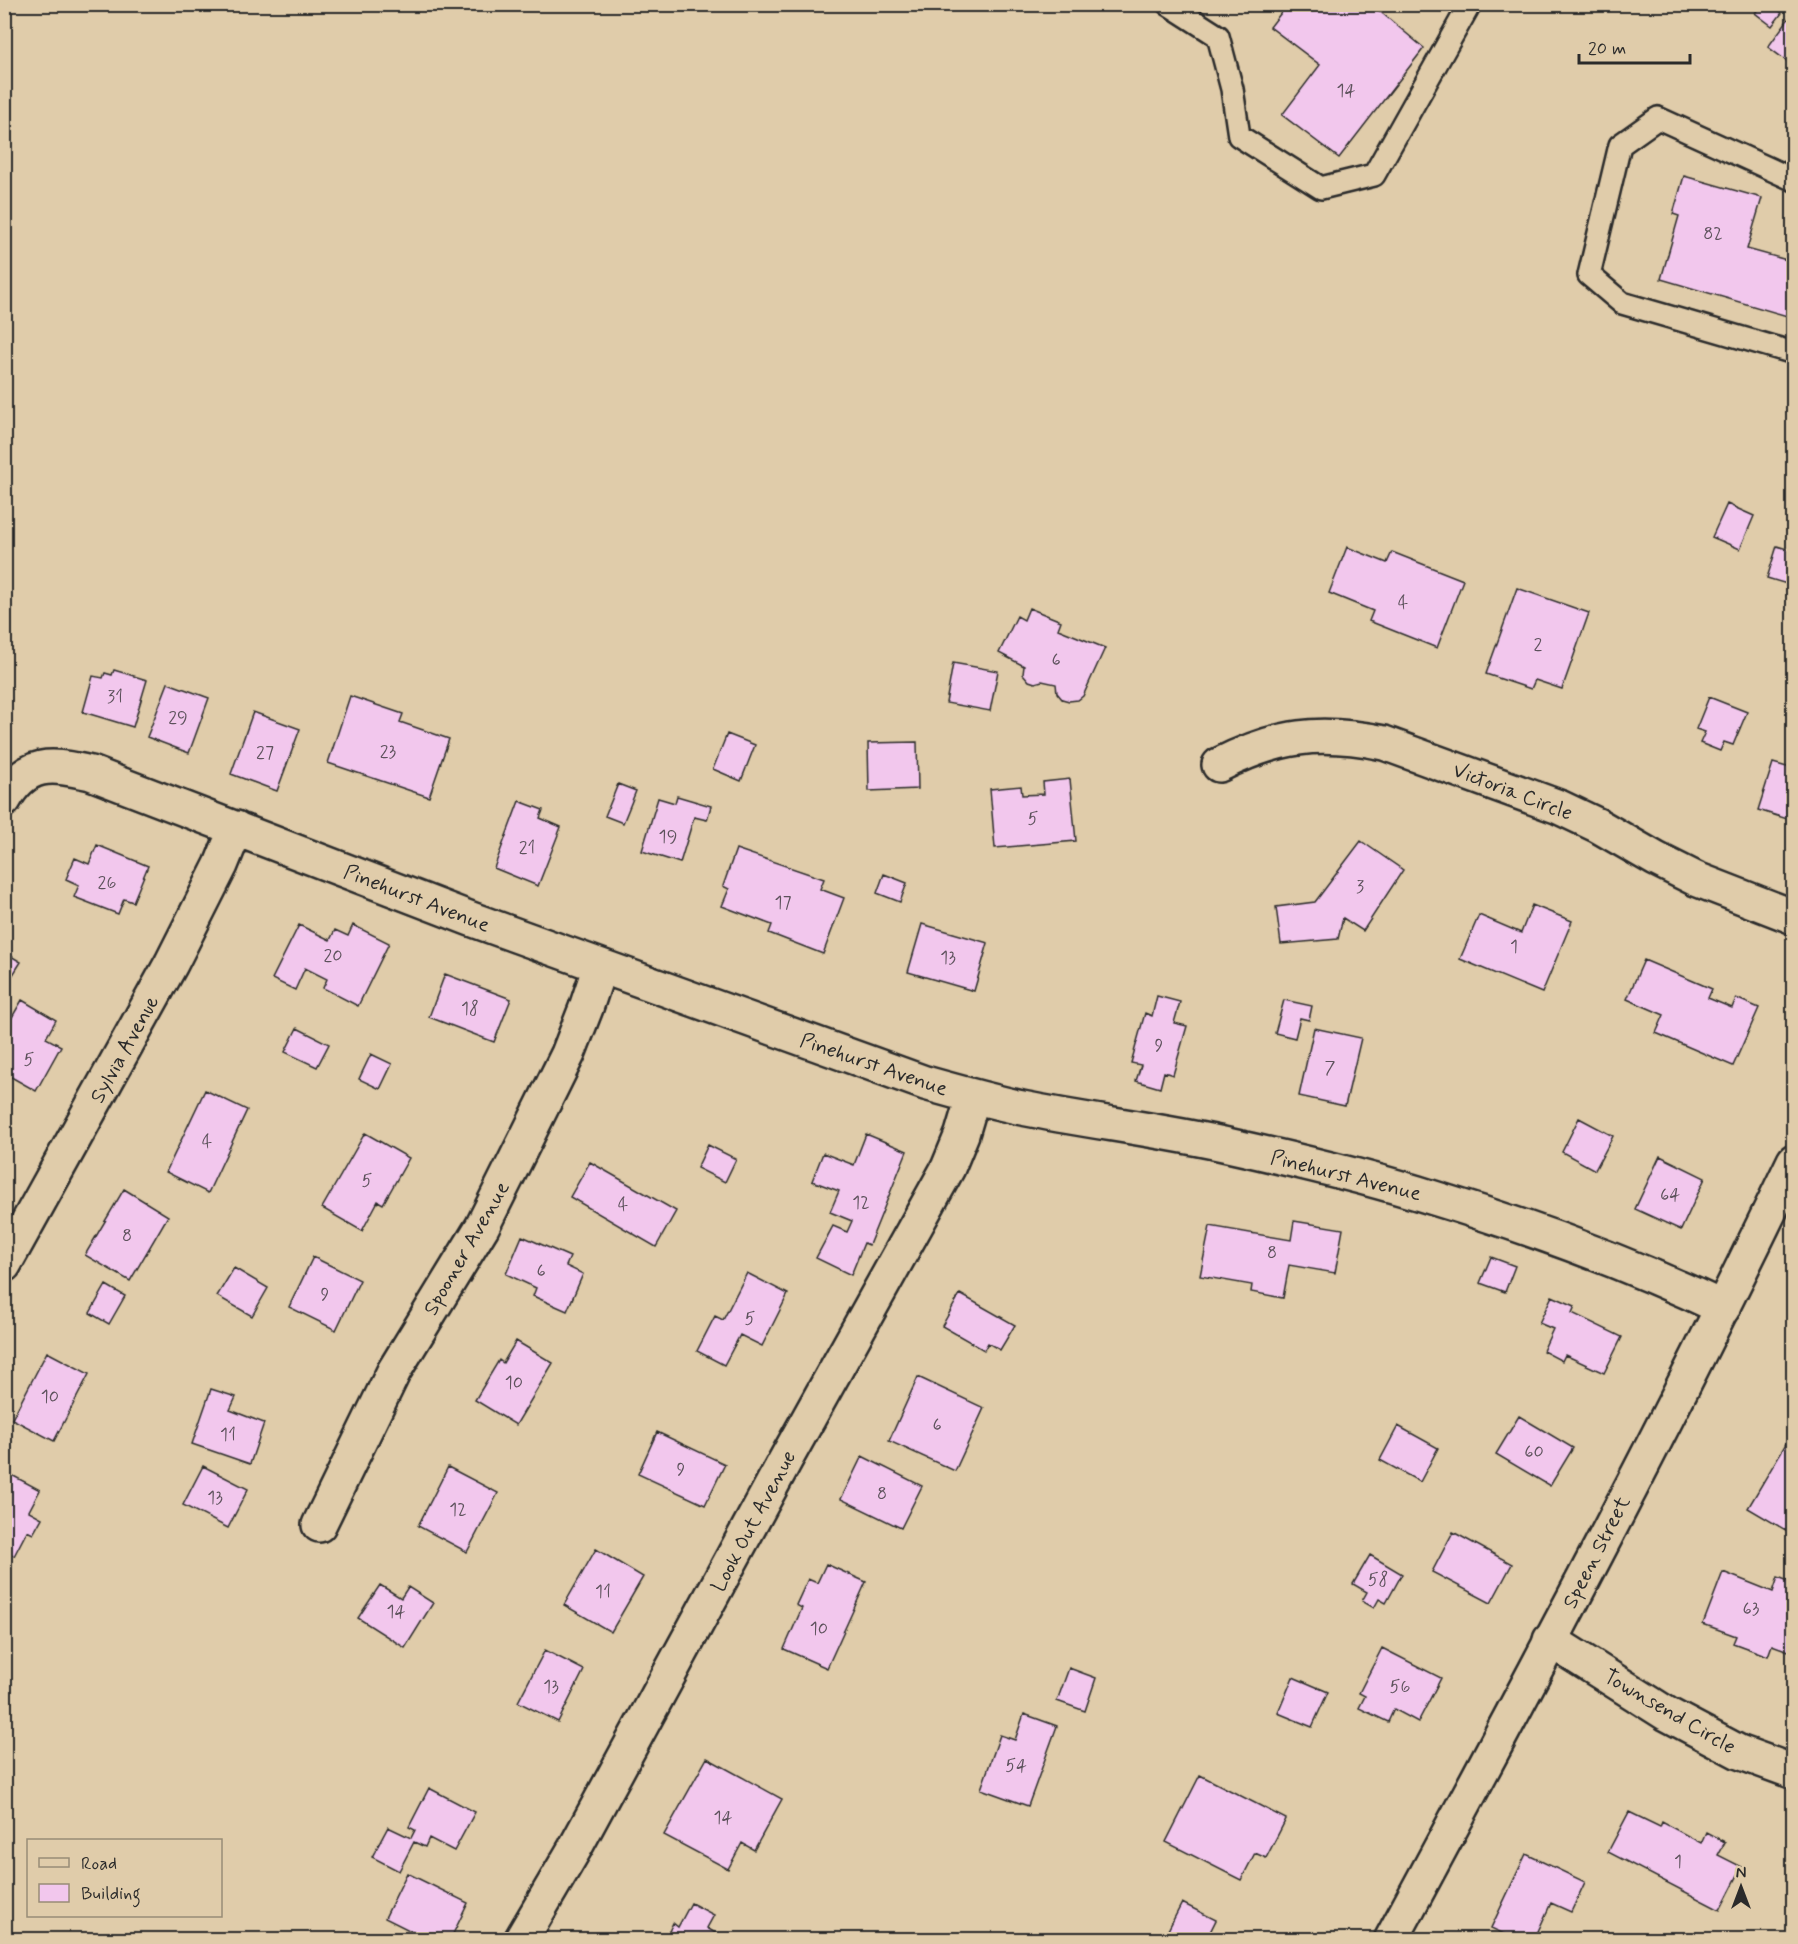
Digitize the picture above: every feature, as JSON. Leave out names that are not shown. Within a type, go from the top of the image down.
[{"type":"street","name":"Victoria Circle","points":[[1219,765],[1269,743],[1296,737],[1326,735],[1384,743],[1559,807],[1598,825],[1696,879],[1794,917]]},
{"type":"street","name":"Pinehurst Avenue","points":[[4,800],[25,774],[41,766],[62,766],[91,773],[471,919],[879,1067],[973,1097],[1230,1145],[1432,1197],[1498,1218],[1659,1278],[1723,1308]]},
{"type":"street","name":"Sylvia Avenue","points":[[4,1265],[171,964],[221,865],[236,828]]},
{"type":"street","name":"Spooner Avenue","points":[[319,1525],[394,1371],[482,1227],[568,1054],[600,966]]},
{"type":"street","name":"Look Out Avenue","points":[[520,1940],[575,1848],[786,1459],[948,1168],[962,1134],[973,1097]]},
{"type":"street","name":"Speen Street","points":[[1391,1940],[1723,1308],[1794,1161]]},
{"type":"street","name":"Townsend Circle","points":[[1550,1640],[1666,1714],[1739,1752],[1794,1772]]},
{"type":"lane","points":[[1168,4],[1218,36],[1232,89],[1239,136],[1321,188],[1374,174],[1470,4]]},
{"type":"lane","points":[[1794,180],[1658,118],[1620,145],[1589,275],[1622,303],[1794,353]]},
{"type":"building","points":[[1279,4],[1371,4],[1424,48],[1339,158],[1282,115],[1320,65],[1270,27],[1284,9]]},
{"type":"building","points":[[1755,4],[1775,4],[1773,6],[1782,13],[1772,26],[1755,13],[1759,8]]},
{"type":"building","points":[[1789,18],[1794,22],[1794,54],[1788,62],[1768,47]]},
{"type":"building","points":[[1684,176],[1762,198],[1747,249],[1794,262],[1794,318],[1661,279],[1679,216],[1673,214]]},
{"type":"building","points":[[1727,504],[1754,516],[1740,549],[1712,537]]},
{"type":"building","points":[[1777,546],[1794,551],[1794,586],[1767,578]]},
{"type":"building","points":[[1347,547],[1387,563],[1392,552],[1463,580],[1437,648],[1369,621],[1373,611],[1329,593]]},
{"type":"building","points":[[1517,588],[1589,613],[1562,689],[1535,680],[1531,689],[1486,674]]},
{"type":"building","points":[[1029,608],[1061,621],[1058,629],[1105,648],[1083,696],[1078,700],[1062,699],[1057,693],[1056,684],[1029,681],[1023,674],[1024,666],[999,653],[1017,616],[1024,620]]},
{"type":"building","points":[[953,663],[998,671],[990,711],[946,703]]},
{"type":"building","points":[[114,670],[147,680],[133,727],[83,712],[93,676],[103,678],[105,673],[112,675]]},
{"type":"building","points":[[168,683],[209,698],[189,753],[147,737]]},
{"type":"building","points":[[350,696],[403,714],[400,722],[449,739],[429,797],[328,763]]},
{"type":"building","points":[[1709,697],[1747,712],[1733,745],[1724,742],[1720,751],[1700,743],[1705,732],[1696,729]]},
{"type":"building","points":[[253,712],[300,729],[277,791],[231,774]]},
{"type":"building","points":[[727,734],[755,745],[741,781],[713,769]]},
{"type":"building","points":[[917,742],[918,789],[869,791],[868,743]]},
{"type":"building","points":[[1773,763],[1794,769],[1794,821],[1758,810]]},
{"type":"building","points":[[1070,779],[1076,841],[995,848],[990,789],[1021,786],[1022,795],[1044,794],[1043,782]]},
{"type":"building","points":[[618,784],[636,791],[623,823],[605,816]]},
{"type":"building","points":[[677,796],[711,806],[707,820],[694,817],[680,863],[642,851],[658,798],[675,803]]},
{"type":"building","points":[[519,801],[543,810],[540,818],[561,827],[538,886],[494,868]]},
{"type":"building","points":[[1361,841],[1403,870],[1363,931],[1343,918],[1338,939],[1281,944],[1276,907],[1315,902]]},
{"type":"building","points":[[97,845],[148,866],[133,902],[124,899],[118,914],[74,897],[79,885],[66,879],[75,858],[89,864]]},
{"type":"building","points":[[736,849],[824,879],[820,889],[844,898],[823,954],[769,933],[772,925],[722,906],[729,889],[723,886]]},
{"type":"building","points":[[884,874],[907,883],[900,902],[877,893]]},
{"type":"building","points":[[1532,905],[1572,921],[1542,993],[1460,959],[1479,915],[1521,933]]},
{"type":"building","points":[[922,924],[988,943],[974,991],[908,972]]},
{"type":"building","points":[[299,925],[330,940],[335,930],[348,936],[353,925],[389,943],[358,1006],[323,988],[327,979],[305,968],[295,990],[272,979]]},
{"type":"building","points":[[4,952],[21,962],[4,989]]},
{"type":"building","points":[[1644,960],[1712,989],[1708,998],[1732,1008],[1736,998],[1759,1008],[1733,1066],[1656,1033],[1664,1015],[1627,999]]},
{"type":"building","points":[[445,974],[511,999],[494,1042],[429,1017]]},
{"type":"building","points":[[1157,996],[1180,1002],[1174,1023],[1187,1026],[1173,1075],[1164,1072],[1160,1088],[1136,1081],[1141,1065],[1131,1063],[1145,1013],[1152,1016]]},
{"type":"building","points":[[22,1000],[56,1020],[46,1038],[61,1046],[36,1091],[4,1073],[4,1031]]},
{"type":"building","points":[[1284,1000],[1312,1006],[1309,1020],[1300,1018],[1295,1038],[1275,1033]]},
{"type":"building","points":[[297,1028],[329,1044],[317,1067],[285,1052]]},
{"type":"building","points":[[1314,1028],[1361,1038],[1345,1106],[1299,1096]]},
{"type":"building","points":[[371,1054],[392,1064],[380,1089],[359,1079]]},
{"type":"building","points":[[205,1090],[247,1110],[208,1193],[166,1172]]},
{"type":"building","points":[[1579,1118],[1613,1136],[1595,1170],[1562,1152]]},
{"type":"building","points":[[365,1133],[409,1158],[383,1204],[378,1201],[362,1231],[322,1208]]},
{"type":"building","points":[[866,1134],[907,1151],[869,1245],[864,1243],[851,1275],[816,1258],[833,1226],[847,1232],[852,1221],[830,1212],[839,1191],[812,1181],[823,1153],[854,1165]]},
{"type":"building","points":[[708,1145],[736,1159],[725,1182],[697,1168]]},
{"type":"building","points":[[1660,1156],[1705,1178],[1681,1230],[1635,1209]]},
{"type":"building","points":[[590,1162],[676,1211],[656,1247],[570,1197]]},
{"type":"building","points":[[124,1189],[168,1216],[130,1281],[85,1255]]},
{"type":"building","points":[[1294,1221],[1343,1229],[1335,1273],[1289,1265],[1283,1298],[1251,1292],[1252,1285],[1200,1276],[1210,1226],[1291,1240]]},
{"type":"building","points":[[522,1236],[570,1257],[566,1266],[583,1274],[567,1311],[533,1296],[536,1288],[506,1274]]},
{"type":"building","points":[[313,1257],[360,1280],[336,1330],[289,1307]]},
{"type":"building","points":[[1491,1257],[1515,1266],[1505,1292],[1480,1283]]},
{"type":"building","points":[[234,1268],[268,1288],[252,1316],[217,1296]]},
{"type":"building","points":[[747,1273],[788,1294],[762,1346],[740,1335],[724,1365],[697,1351],[715,1316],[723,1320]]},
{"type":"building","points":[[106,1285],[125,1296],[109,1324],[90,1313]]},
{"type":"building","points":[[960,1294],[1015,1325],[1000,1350],[988,1343],[984,1350],[942,1326]]},
{"type":"building","points":[[1552,1296],[1575,1306],[1572,1313],[1622,1337],[1604,1373],[1565,1355],[1562,1361],[1543,1351],[1553,1329],[1539,1323]]},
{"type":"building","points":[[516,1341],[553,1363],[516,1425],[475,1400],[499,1360],[503,1363]]},
{"type":"building","points":[[47,1352],[89,1374],[54,1441],[12,1419]]},
{"type":"building","points":[[918,1377],[984,1408],[955,1471],[889,1441]]},
{"type":"building","points":[[211,1389],[236,1397],[230,1410],[264,1423],[250,1464],[192,1444]]},
{"type":"building","points":[[1519,1416],[1573,1448],[1550,1486],[1496,1454]]},
{"type":"building","points":[[1398,1426],[1438,1448],[1420,1482],[1380,1460]]},
{"type":"building","points":[[1794,1430],[1794,1535],[1748,1508]]},
{"type":"building","points":[[657,1432],[725,1464],[705,1505],[638,1474]]},
{"type":"building","points":[[862,1456],[922,1486],[901,1528],[841,1499]]},
{"type":"building","points":[[203,1466],[248,1489],[228,1528],[183,1505]]},
{"type":"building","points":[[448,1467],[498,1493],[467,1552],[418,1526]]},
{"type":"building","points":[[4,1471],[40,1490],[29,1511],[42,1518],[33,1534],[27,1531],[14,1556],[4,1550]]},
{"type":"building","points":[[1453,1532],[1512,1564],[1491,1603],[1432,1572]]},
{"type":"building","points":[[596,1549],[643,1577],[611,1632],[564,1605]]},
{"type":"building","points":[[1370,1555],[1402,1574],[1386,1603],[1379,1599],[1374,1608],[1362,1601],[1367,1592],[1353,1584]]},
{"type":"building","points":[[826,1564],[866,1582],[827,1668],[784,1649],[802,1608],[796,1605],[808,1579],[817,1583]]},
{"type":"building","points":[[1723,1572],[1773,1592],[1778,1577],[1794,1583],[1794,1653],[1772,1645],[1768,1656],[1733,1643],[1736,1636],[1703,1624]]},
{"type":"building","points":[[380,1585],[401,1598],[408,1587],[433,1603],[405,1648],[358,1618]]},
{"type":"building","points":[[1382,1648],[1441,1678],[1418,1722],[1394,1709],[1388,1722],[1359,1708],[1365,1696],[1359,1693]]},
{"type":"building","points":[[545,1650],[584,1670],[558,1722],[518,1702]]},
{"type":"building","points":[[1069,1668],[1096,1678],[1085,1711],[1057,1701]]},
{"type":"building","points":[[1293,1677],[1328,1692],[1312,1727],[1278,1713]]},
{"type":"building","points":[[1024,1714],[1057,1726],[1028,1806],[981,1789],[1000,1735],[1015,1740]]},
{"type":"building","points":[[707,1758],[782,1799],[754,1850],[742,1843],[728,1869],[664,1835]]},
{"type":"building","points":[[1200,1775],[1286,1819],[1266,1858],[1255,1853],[1241,1880],[1166,1842]]},
{"type":"building","points":[[429,1788],[475,1812],[454,1851],[429,1838],[425,1847],[414,1842],[399,1871],[372,1857],[388,1827],[411,1838],[415,1830],[409,1827]]},
{"type":"building","points":[[1629,1812],[1660,1827],[1662,1822],[1701,1843],[1706,1832],[1725,1842],[1718,1855],[1742,1867],[1720,1910],[1608,1852]]},
{"type":"building","points":[[1526,1854],[1585,1882],[1571,1912],[1551,1903],[1534,1940],[1517,1940],[1491,1928]]},
{"type":"building","points":[[407,1873],[468,1903],[450,1940],[429,1940],[385,1918]]},
{"type":"building","points":[[691,1903],[714,1915],[707,1928],[727,1940],[665,1940],[673,1923],[678,1927]]},
{"type":"building","points":[[1182,1903],[1216,1920],[1206,1940],[1163,1940]]}]
